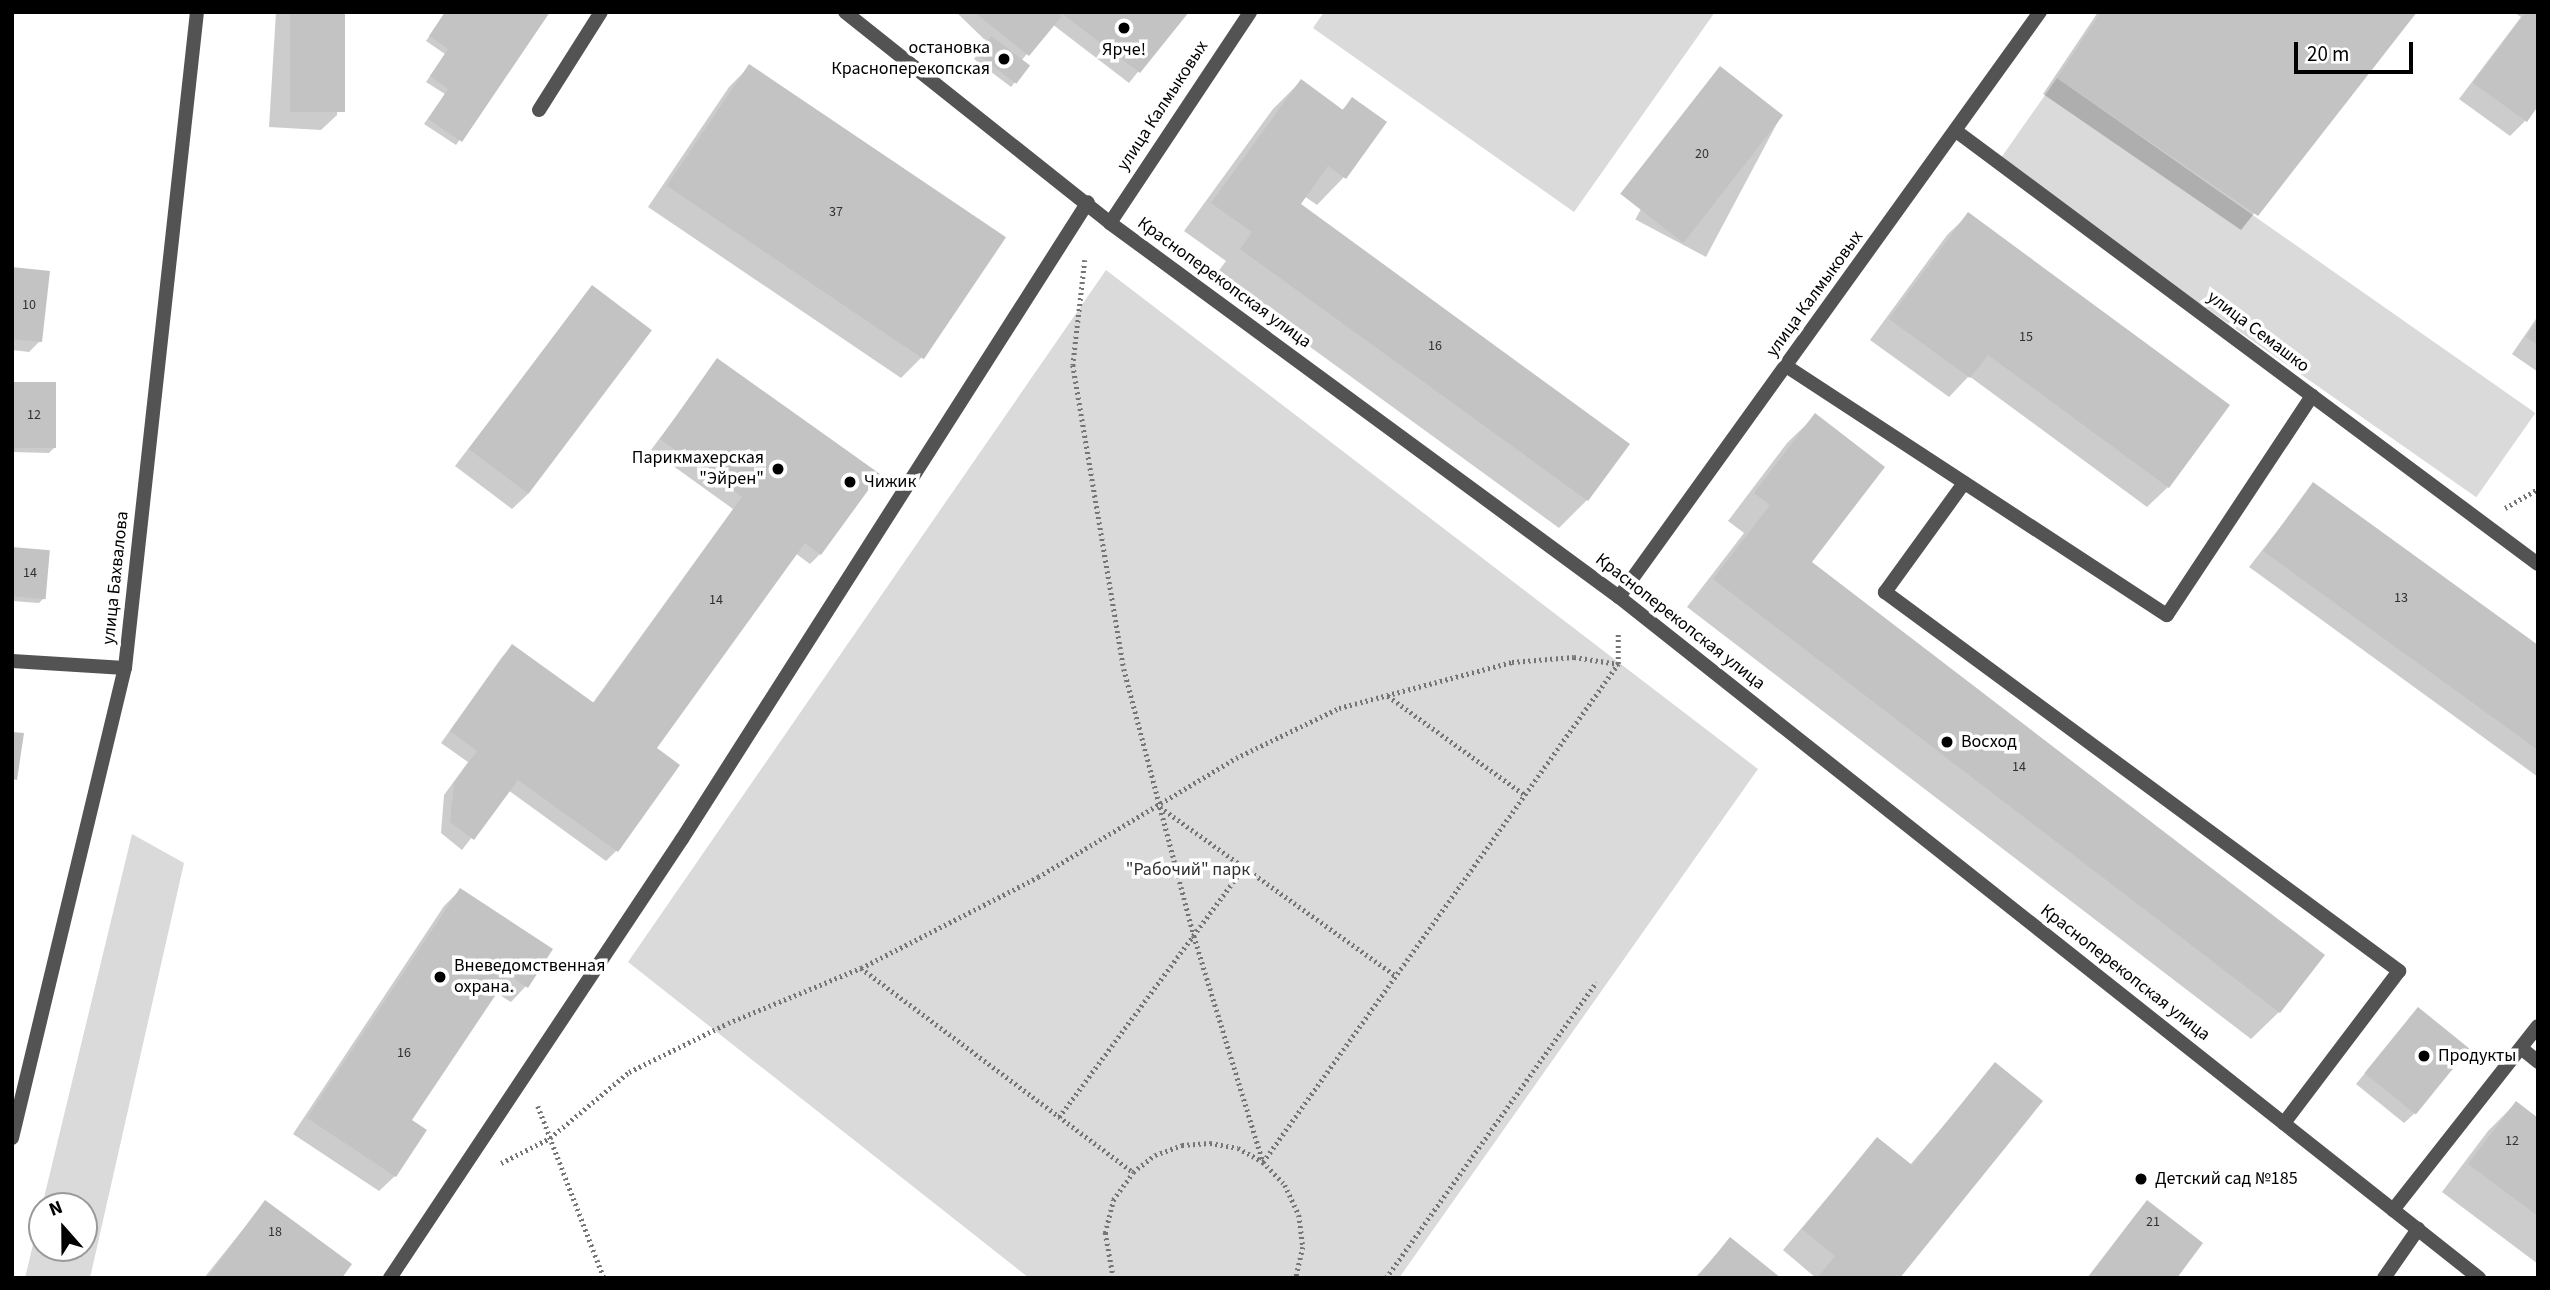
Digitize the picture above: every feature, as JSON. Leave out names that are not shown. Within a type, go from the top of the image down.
[{"type":"street","name":"улица Бахвалова","points":[[12,1138],[125,668],[197,12]]},
{"type":"street","points":[[539,110],[601,12]]},
{"type":"street","name":"Красноперекопская улица","points":[[845,12],[1088,202],[1110,223],[1619,597],[2479,1278]]},
{"type":"street","name":"улица Калмыковых","points":[[1110,223],[1250,12]]},
{"type":"street","name":"улица Калмыковых","points":[[1619,597],[2040,12]]},
{"type":"street","name":"улица Семашко","points":[[1956,131],[2538,564]]},
{"type":"street","points":[[390,1278],[458,1171],[682,839],[1088,202]]},
{"type":"street","points":[[1786,366],[2167,615],[2312,396]]},
{"type":"street","points":[[1964,483],[1885,592],[2399,971],[2284,1124]]},
{"type":"street","points":[[12,661],[125,668]]},
{"type":"street","points":[[2393,1210],[2538,1027]]},
{"type":"street","points":[[2521,1048],[2538,1062]]},
{"type":"street","points":[[2384,1278],[2418,1229]]},
{"type":"path","points":[[1110,223],[1085,257],[1073,365],[1124,669],[1194,936],[1263,1162]]},
{"type":"path","points":[[1263,1162],[1618,664],[1619,597]]},
{"type":"path","points":[[458,1171],[491,1167],[550,1138],[629,1072],[728,1023],[861,968],[1038,877],[1236,758],[1339,708],[1512,662],[1574,657],[1618,664]]},
{"type":"path","points":[[1388,696],[1525,795]]},
{"type":"path","points":[[1159,806],[1396,976]]},
{"type":"path","points":[[1059,1117],[1244,867]]},
{"type":"path","points":[[861,968],[1133,1172]]},
{"type":"path","points":[[1386,1278],[1596,982]]},
{"type":"path","points":[[525,1073],[604,1278]]},
{"type":"path","points":[[1113,1278],[1105,1233],[1113,1200],[1133,1172],[1155,1155],[1182,1145],[1210,1143],[1238,1149],[1263,1162],[1285,1185],[1299,1215],[1303,1247],[1296,1278]]},
{"type":"green space","points":[[1324,12],[1715,12],[1574,212],[1313,28]]},
{"type":"green space","points":[[2057,78],[2535,413],[2476,497],[1998,162]]},
{"type":"green space","name":"\"Рабочий\" парк","points":[[1106,270],[1758,769],[1399,1278],[1029,1278],[628,962]]},
{"type":"green space","points":[[132,834],[184,863],[98,1243],[98,1192],[45,1192]]},
{"type":"green space","points":[[29,1262],[94,1262],[90,1278],[25,1278]]},
{"type":"building","points":[[290,12],[345,12],[345,112],[290,112]]},
{"type":"building","points":[[445,12],[550,12],[462,142],[428,119],[448,89],[430,76],[448,49],[429,36]]},
{"type":"building","points":[[974,12],[1057,12],[1062,16],[1029,56]]},
{"type":"building","points":[[1060,12],[1189,12],[1140,73]]},
{"type":"building","points":[[2101,12],[2417,12],[2258,216],[2057,78]]},
{"type":"building","points":[[2526,12],[2538,12],[2538,106],[2527,122],[2473,83]]},
{"type":"building","name":"остановка Красноперекопская","points":[[991,36],[1030,65],[1016,84],[977,54]]},
{"type":"building","points":[[749,64],[1006,237],[924,359],[667,186]]},
{"type":"building","points":[[1720,66],[1783,115],[1683,243],[1620,194]]},
{"type":"building","points":[[1301,79],[1343,110],[1352,97],[1387,122],[1346,179],[1328,166],[1301,204],[1630,444],[1588,501],[1240,249],[1252,232],[1211,203]]},
{"type":"building","points":[[1968,212],[2230,405],[2169,488],[1988,355],[1970,378],[1889,319]]},
{"type":"building","points":[[12,267],[50,271],[42,342],[12,339]]},
{"type":"building","points":[[592,285],[652,330],[529,494],[469,449]]},
{"type":"building","points":[[2538,320],[2538,345],[2526,337]]},
{"type":"building","points":[[717,358],[880,474],[821,555],[805,543],[657,748],[680,765],[618,852],[518,780],[474,840],[450,822],[454,783],[477,751],[450,731],[512,644],[594,703],[742,497],[660,439]]},
{"type":"building","points":[[12,382],[56,382],[56,448],[12,448]]},
{"type":"building","points":[[1815,413],[1885,467],[1812,562],[2325,955],[2280,1013],[1713,579],[1770,505],[1754,493]]},
{"type":"building","points":[[2313,482],[2538,645],[2538,750],[2263,551]]},
{"type":"building","points":[[12,547],[50,550],[46,599],[12,596]]},
{"type":"building","points":[[12,732],[24,733],[17,780],[12,779]]},
{"type":"building","points":[[460,888],[553,949],[528,988],[509,975],[412,1120],[427,1130],[396,1177],[307,1118]]},
{"type":"building","points":[[2418,1007],[2469,1049],[2416,1115],[2365,1073]]},
{"type":"building","points":[[1995,1062],[2043,1101],[1900,1278],[1817,1278],[1835,1256],[1802,1229],[1877,1137],[1912,1165]]},
{"type":"building","points":[[2516,1101],[2538,1118],[2538,1216],[2468,1164]]},
{"type":"building","points":[[265,1200],[352,1264],[342,1278],[207,1278]]},
{"type":"building","points":[[2147,1200],[2203,1243],[2177,1278],[2088,1278]]},
{"type":"building","points":[[1730,1237],[1781,1278],[1697,1278]]},
{"type":"place","name":"Ярче!","points":[[1124,28]]},
{"type":"place","name":"остановка Красноперекопская","points":[[1004,59]]},
{"type":"place","name":"Парикмахерская \"Эйрен\"","points":[[778,469]]},
{"type":"place","name":"Чижик","points":[[850,482]]},
{"type":"place","name":"Восход","points":[[1947,742]]},
{"type":"place","name":"Вневедомственная охрана.","points":[[440,977]]},
{"type":"place","name":"Продукты","points":[[2424,1056]]},
{"type":"place","name":"Детский сад №185","points":[[2141,1179]]}]
